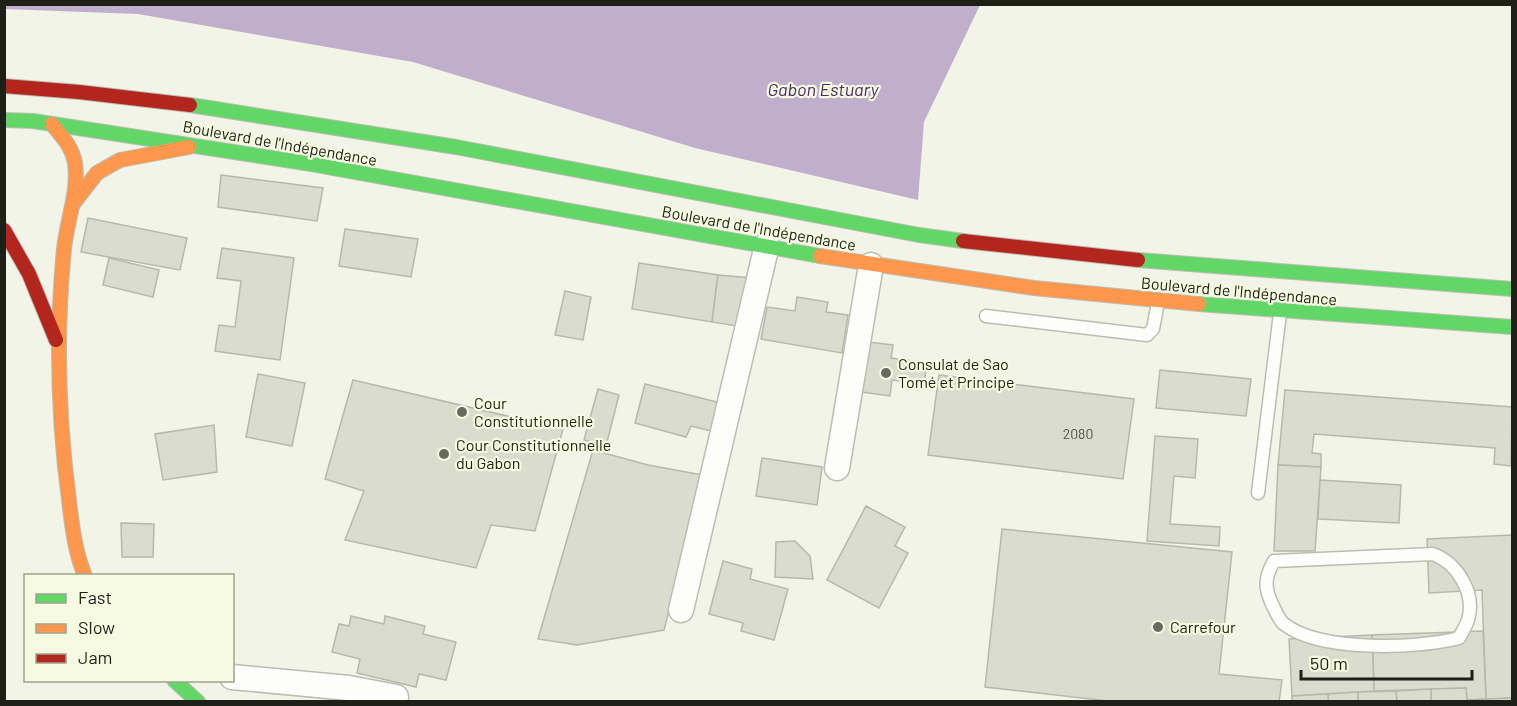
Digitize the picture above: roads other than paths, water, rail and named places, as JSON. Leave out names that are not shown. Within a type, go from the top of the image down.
[{"type":"main road","name":"Boulevard de l'Indépendance","points":[[4,86],[70,90],[370,132],[897,231],[981,244],[1112,259],[1512,289]]},
{"type":"main road","points":[[5,105],[38,116],[52,124],[73,151],[76,168],[73,204],[64,248],[61,354],[69,502],[75,539],[84,574]]},
{"type":"main road","points":[[4,135],[19,121],[67,112]]},
{"type":"main road","name":"Boulevard de l'Indépendance","points":[[4,120],[52,124],[200,145],[871,265],[1034,288],[1280,312],[1512,327]]},
{"type":"main road","points":[[266,131],[337,137],[370,132]]},
{"type":"main road","points":[[73,204],[97,173],[120,160],[200,145]]},
{"type":"main road","points":[[4,230],[29,274],[61,354]]},
{"type":"main road","points":[[1440,323],[1490,340]]},
{"type":"main road","points":[[182,682],[198,702]]},
{"type":"street","points":[[681,610],[767,245]]},
{"type":"street","points":[[837,468],[871,265]]},
{"type":"street","points":[[234,677],[349,688],[396,697]]},
{"type":"lane","points":[[986,316],[1147,335],[1153,329],[1158,300]]},
{"type":"lane","points":[[1258,493],[1280,312]]},
{"type":"lane","points":[[1433,554],[1445,559],[1462,577],[1468,620],[1459,638],[1446,641],[1391,645],[1335,643],[1319,641],[1283,623],[1276,612],[1266,591],[1266,576],[1274,561],[1433,554]]},
{"type":"water","name":"Gabon Estuary","points":[[5,4],[980,5],[924,122],[918,200],[695,148],[413,62],[138,14],[5,9]]},
{"type":"place","name":"Consulat de Sao Tomé et Principe","points":[[886,373]]},
{"type":"place","name":"Cour Constitutionnelle","points":[[462,412]]},
{"type":"place","name":"Cour Constitutionnelle du Gabon","points":[[444,454]]},
{"type":"place","name":"Carrefour","points":[[1158,627]]}]
